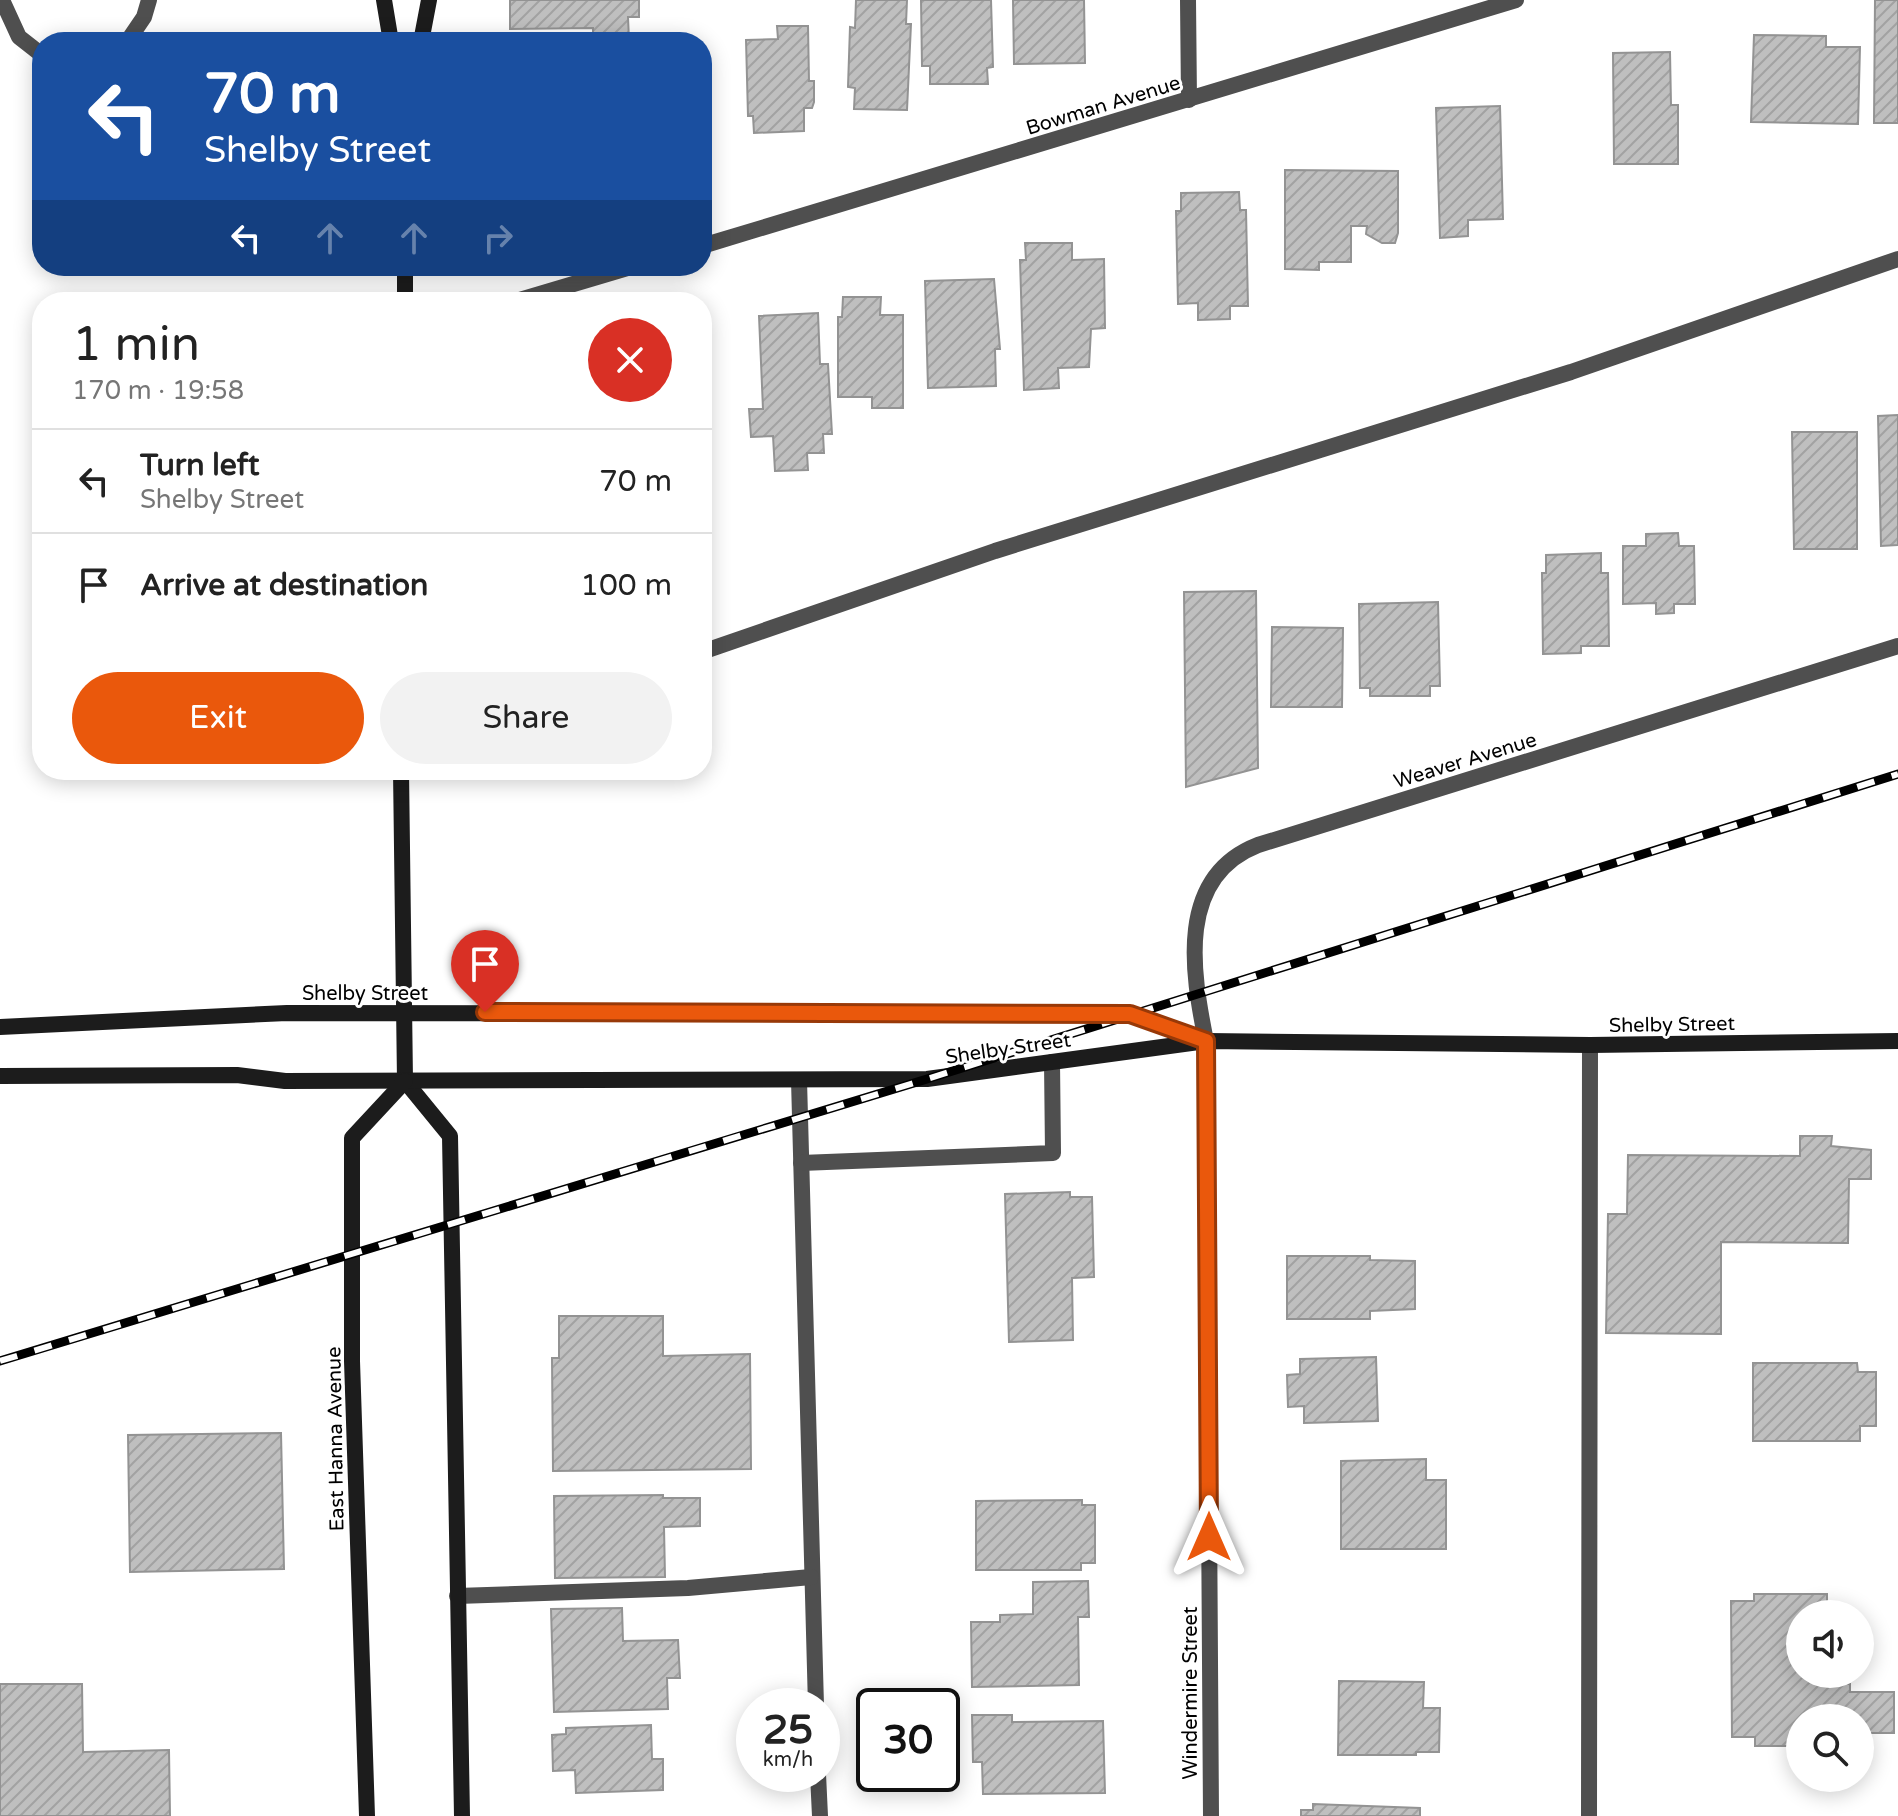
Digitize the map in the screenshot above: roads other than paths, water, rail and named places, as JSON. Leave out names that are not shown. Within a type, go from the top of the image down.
[{"type":"main road","points":[[384,0],[389,32]]},
{"type":"main road","points":[[423,32],[429,0]]},
{"type":"main road","points":[[401,780],[405,1081],[450,1136],[462,1816]]},
{"type":"main road","name":"Shelby Street","points":[[0,1027],[287,1013],[1130,1014],[1206,1041]]},
{"type":"main road","name":"Shelby Street","points":[[0,1076],[237,1075],[285,1081],[927,1079],[1206,1041],[1590,1045],[1898,1041]]},
{"type":"main road","name":"East Hanna Avenue","points":[[367,1816],[352,1361],[352,1138],[405,1081]]},
{"type":"street","points":[[2,0],[19,37],[32,47]]},
{"type":"street","points":[[134,32],[144,17],[149,0]]},
{"type":"street","points":[[1188,0],[1189,100]]},
{"type":"street","name":"Bowman Avenue","points":[[712,243],[1516,0]]},
{"type":"street","points":[[712,649],[995,551],[1571,372],[1898,259]]},
{"type":"street","points":[[547,292],[600,276]]},
{"type":"street","name":"Weaver Avenue","points":[[1206,1041],[1196,992],[1199,908],[1220,868],[1232,856],[1898,646]]},
{"type":"street","name":"Windermire Street","points":[[1206,1041],[1211,1816]]},
{"type":"street","points":[[1589,1816],[1590,1045]]},
{"type":"street","points":[[801,1163],[1053,1153],[1052,1062]]},
{"type":"street","points":[[799,1080],[815,1688]]},
{"type":"street","points":[[457,1596],[688,1588],[811,1577]]},
{"type":"street","points":[[819,1792],[820,1816]]},
{"type":"railway","points":[[0,1361],[927,1079],[1898,774]]}]
